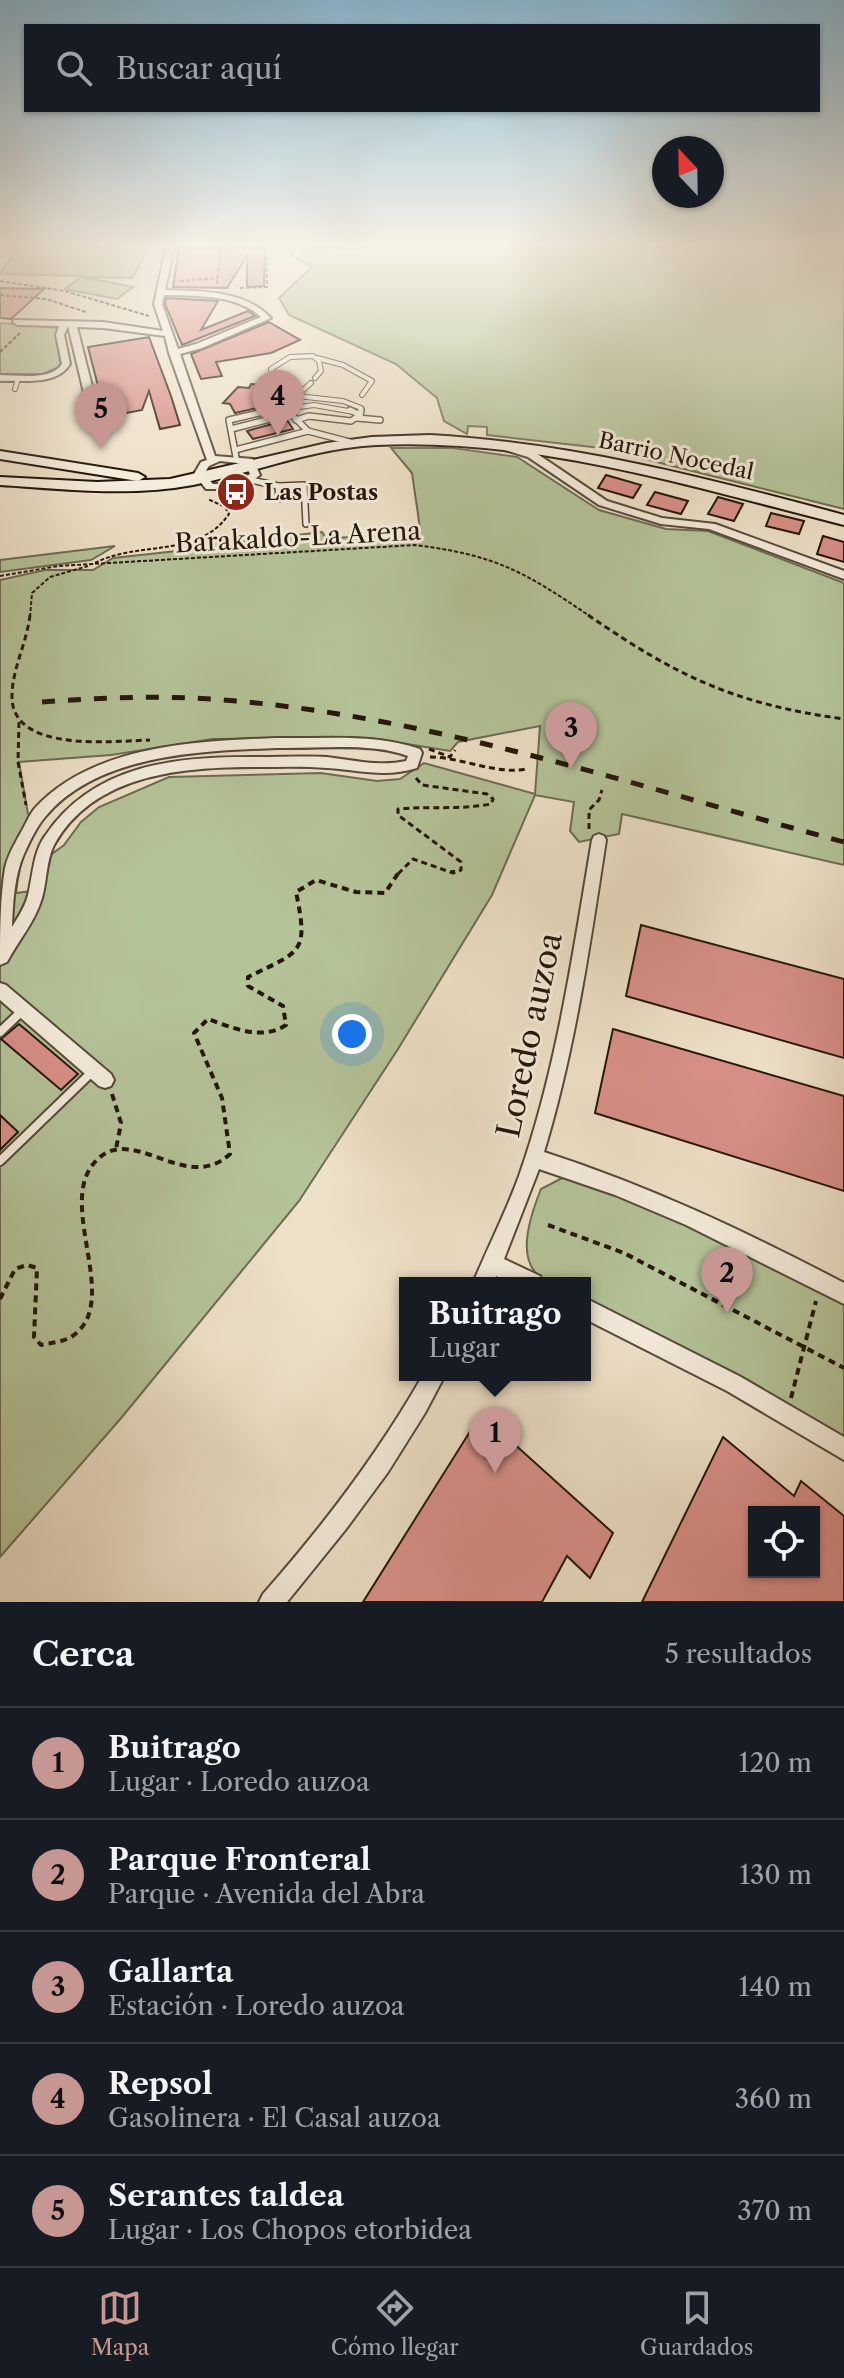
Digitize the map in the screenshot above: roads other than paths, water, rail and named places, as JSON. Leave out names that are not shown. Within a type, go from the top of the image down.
[{"type":"street","points":[[28,323],[167,334]]},
{"type":"street","points":[[164,323],[212,461]]},
{"type":"street","points":[[173,353],[207,344],[256,323]]},
{"type":"street","points":[[0,378],[46,377],[61,372],[66,364],[60,335],[68,324]]},
{"type":"street","points":[[68,324],[96,422]]},
{"type":"street","name":"Barrio Nocedal","points":[[110,479],[205,483],[353,443],[452,440],[652,469],[844,520]]},
{"type":"street","points":[[496,444],[532,455],[603,503],[661,521],[711,526],[844,575]]},
{"type":"street","points":[[205,483],[201,469],[212,461],[235,454],[252,472]]},
{"type":"street","points":[[0,455],[110,479]]},
{"type":"street","points":[[0,481],[110,479]]},
{"type":"street","points":[[370,744],[398,747],[415,753],[412,764],[396,769],[337,762],[175,764],[104,789],[67,816],[47,844],[33,902],[0,958],[16,855],[37,817],[73,785],[124,761],[164,749],[370,744]]},
{"type":"street","name":"Loredo auzoa","points":[[486,1277],[535,1158],[566,1047],[599,840]]},
{"type":"street","points":[[0,990],[99,1075]]},
{"type":"street","points":[[535,1158],[657,1200],[844,1294]]},
{"type":"street","points":[[492,1264],[520,1277]]},
{"type":"street","points":[[591,1311],[786,1413],[844,1449]]},
{"type":"street","points":[[271,1602],[309,1560],[390,1450],[431,1381]]},
{"type":"lane","points":[[353,443],[308,431],[296,420],[284,407],[272,381],[273,366],[298,355],[343,365],[372,381],[362,395]]},
{"type":"lane","points":[[284,407],[321,371],[317,358]]},
{"type":"lane","points":[[15,389],[18,378]]},
{"type":"lane","points":[[295,396],[351,403],[361,408],[358,417]]},
{"type":"lane","points":[[308,431],[235,454],[229,420],[284,407],[310,406],[380,420]]},
{"type":"lane","points":[[231,429],[290,414]]},
{"type":"lane","points":[[296,420],[309,416],[343,422],[358,417]]},
{"type":"lane","points":[[252,472],[278,486],[304,485],[306,524]]},
{"type":"lane","points":[[278,486],[279,499]]},
{"type":"lane","points":[[0,1032],[24,1010]]},
{"type":"lane","points":[[0,1161],[99,1075]]},
{"type":"railway","points":[[42,702],[139,697],[212,699],[313,710],[390,723],[543,758],[844,842]]},
{"type":"place","name":"Repsol","points":[[278,436]]},
{"type":"place","name":"Serantes taldea","points":[[101,449]]},
{"type":"place","name":"Las Postas","points":[[236,492]]},
{"type":"place","name":"Gallarta","points":[[571,768]]},
{"type":"place","name":"Parque Fronteral","points":[[727,1313]]},
{"type":"place","name":"Buitrago","points":[[495,1473]]}]
